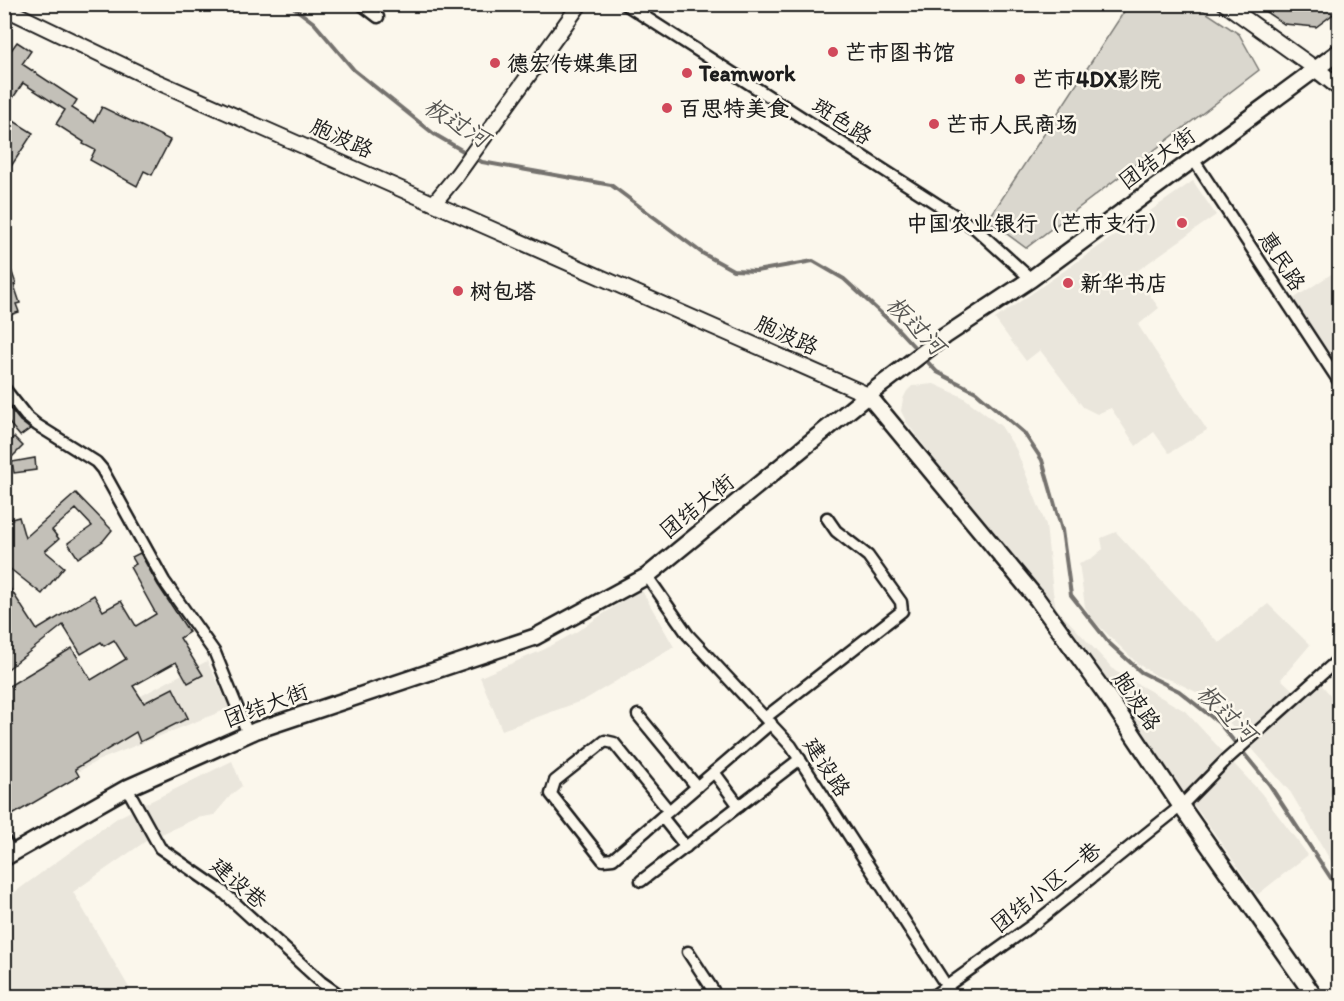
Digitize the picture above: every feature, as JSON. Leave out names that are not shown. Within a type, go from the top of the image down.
[{"type":"main road","name":"团结大街","points":[[7,850],[127,788],[248,734],[535,637],[647,576],[868,395],[945,336],[1031,279],[1340,51]]},
{"type":"main road","points":[[1316,69],[1340,88]]},
{"type":"main road","name":"胞波路","points":[[868,395],[1037,599],[1110,699],[1181,806],[1314,996]]},
{"type":"street","points":[[361,4],[378,17]]},
{"type":"street","points":[[434,203],[457,175],[580,4]]},
{"type":"street","name":"斑色路","points":[[625,4],[976,229],[1031,279]]},
{"type":"street","points":[[1225,4],[1316,69]]},
{"type":"street","name":"胞波路","points":[[4,8],[158,82],[868,395]]},
{"type":"street","name":"惠民路","points":[[1193,159],[1340,383]]},
{"type":"street","points":[[4,388],[31,421],[96,462],[102,469],[164,581],[214,653],[248,734]]},
{"type":"street","points":[[686,847],[666,814],[614,743],[605,741],[555,781],[551,794],[603,860],[613,858],[666,814],[714,772],[769,720],[902,611],[901,602],[868,556],[836,531],[827,518]]},
{"type":"street","name":"建设路","points":[[647,576],[688,635],[791,746],[949,992]]},
{"type":"street","name":"团结小区一巷","points":[[933,996],[949,992],[1181,806],[1247,741],[1340,658]]},
{"type":"street","points":[[638,715],[697,787]]},
{"type":"street","points":[[641,881],[800,759]]},
{"type":"street","points":[[714,772],[739,806]]},
{"type":"street","name":"建设巷","points":[[127,788],[160,848],[222,891],[321,982],[342,996]]},
{"type":"street","points":[[688,952],[713,990],[708,996]]},
{"type":"shaded area","points":[[1129,4],[1195,5],[1239,34],[1259,70],[1026,248],[988,220]]},
{"type":"shaded area","points":[[1193,181],[1216,215],[1134,273],[1159,308],[1138,325],[1207,430],[1169,453],[1154,432],[1136,446],[1111,408],[1097,414],[1083,407],[1040,350],[1026,361],[995,319]]},
{"type":"shaded area","points":[[1339,269],[1339,371],[1290,301]]},
{"type":"shaded area","points":[[934,384],[963,397],[1001,426],[1016,449],[1046,525],[1056,608],[1115,671],[1185,711],[1261,793],[1308,855],[1257,895],[1208,824],[907,423],[901,411],[907,391],[912,386]]},
{"type":"shaded area","points":[[1116,532],[1219,643],[1268,604],[1310,645],[1281,679],[1295,692],[1313,675],[1339,705],[1339,790],[1330,798],[1339,811],[1339,875],[1291,793],[1212,703],[1194,691],[1157,676],[1138,664],[1094,621],[1085,607],[1079,563],[1092,558],[1103,549],[1101,538]]},
{"type":"shaded area","points":[[641,589],[674,647],[584,700],[502,730],[480,677],[545,649],[576,632]]},
{"type":"shaded area","points":[[207,661],[230,708],[97,761],[10,810],[5,768]]},
{"type":"shaded area","points":[[232,761],[242,786],[214,815],[197,818],[146,841],[73,892],[131,991],[123,996],[5,996],[4,900],[117,818]]},
{"type":"building","points":[[1254,4],[1340,4],[1340,9],[1316,27],[1284,24]]},
{"type":"building","points":[[17,42],[31,51],[22,64],[77,100],[72,108],[94,122],[102,107],[170,140],[152,175],[144,171],[137,186],[90,160],[95,150],[56,124],[65,110],[23,83],[4,111],[4,60]]},
{"type":"building","points":[[4,115],[33,133],[4,177]]},
{"type":"building","points":[[4,255],[6,255],[16,284],[14,285],[20,303],[16,304],[19,312],[4,317],[4,301],[8,300],[4,291]]},
{"type":"building","points":[[4,401],[20,421],[30,429],[20,436],[4,417]]},
{"type":"building","points":[[14,437],[23,446],[4,465],[4,446]]},
{"type":"building","points":[[35,458],[36,470],[14,473],[12,462]]},
{"type":"building","points":[[76,493],[112,530],[103,541],[78,558],[68,543],[92,526],[76,509],[52,530],[59,539],[45,551],[64,567],[42,594],[4,564],[4,521],[19,517],[25,538]]},
{"type":"building","points":[[140,553],[189,632],[180,638],[203,675],[188,683],[176,662],[133,686],[144,703],[173,688],[188,718],[140,742],[136,732],[75,769],[79,776],[4,820],[4,689],[72,648],[91,680],[126,659],[114,640],[104,646],[101,642],[81,654],[63,625],[4,672],[4,633],[12,628],[4,616],[4,579],[37,630],[94,595],[103,611],[121,601],[136,626],[156,614],[130,567],[136,564],[132,557]]},
{"type":"waterway","name":"板过河","points":[[289,4],[314,23],[354,70],[434,134],[482,162],[611,185],[702,253],[733,270],[756,271],[813,261],[844,279],[894,325],[919,352]]},
{"type":"waterway","name":"板过河","points":[[924,358],[937,372],[976,392],[1024,433],[1042,460],[1062,530],[1071,595],[1109,643],[1141,672],[1179,691],[1219,723],[1269,784],[1340,892]]},
{"type":"place","name":"芒市图书馆","points":[[833,52]]},
{"type":"place","name":"德宏传媒集团","points":[[495,63]]},
{"type":"place","name":"Teamwork","points":[[687,73]]},
{"type":"place","name":"芒市4DX影院","points":[[1020,79]]},
{"type":"place","name":"百思特美食","points":[[667,108]]},
{"type":"place","name":"芒市人民商场","points":[[934,124]]},
{"type":"place","name":"中国农业银行（芒市支行）","points":[[1182,223]]},
{"type":"place","name":"新华书店","points":[[1068,283]]},
{"type":"place","name":"树包塔","points":[[458,291]]}]
